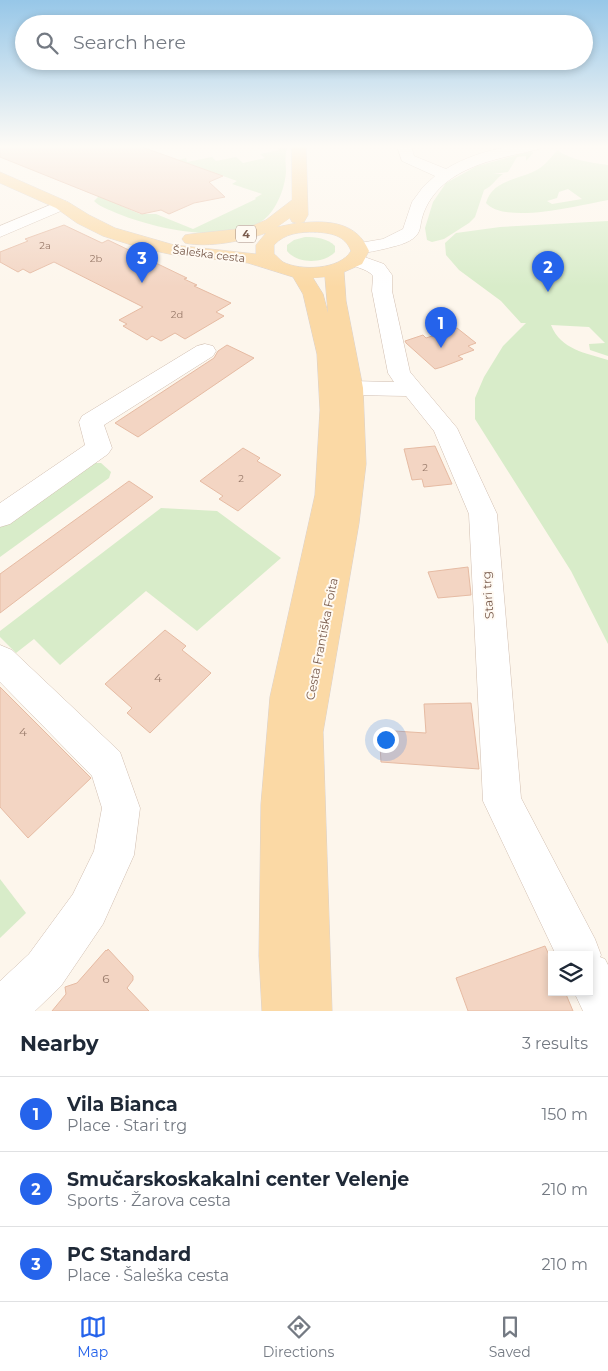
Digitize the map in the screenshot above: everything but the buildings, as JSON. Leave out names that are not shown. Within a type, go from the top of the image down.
[{"type":"main road","name":"Šaleška cesta","points":[[36,193],[62,205],[83,220],[109,232],[147,244],[229,244],[275,235],[325,222],[355,248]]},
{"type":"main road","points":[[276,265],[268,258],[264,251],[265,244],[275,235],[294,224],[300,215],[300,193]]},
{"type":"main road","name":"4","points":[[179,244],[244,234],[261,229],[276,221],[300,202]]},
{"type":"main road","name":"Šaleška cesta","points":[[179,244],[276,265]]},
{"type":"main road","name":"Cesta Františka Foita","points":[[179,244],[200,259],[272,275],[288,284],[301,296],[320,322]]},
{"type":"main road","name":"4","points":[[276,265],[300,272],[334,270],[355,248]]},
{"type":"main road","name":"Cesta Františka Foita","points":[[309,1011],[305,732],[345,523],[351,474],[351,388],[336,301],[334,270]]},
{"type":"main road","name":"Cesta Františka Foita","points":[[285,1011],[281,956],[280,804],[287,697],[329,495],[332,410],[328,354],[313,294],[300,272]]},
{"type":"street","points":[[355,248],[396,240],[412,228],[413,219],[427,193]]},
{"type":"street","points":[[0,232],[62,205]]},
{"type":"street","name":"Stari trg","points":[[355,248],[383,275],[382,291],[399,374],[444,428],[483,514],[502,801],[577,951]]},
{"type":"street","points":[[0,517],[99,448],[91,422],[205,350]]},
{"type":"street","points":[[351,388],[411,389]]},
{"type":"street","points":[[0,660],[107,765],[121,808],[114,855],[88,909],[45,970],[2,1011]]},
{"type":"street","points":[[593,983],[608,1011]]},
{"type":"green space","points":[[260,193],[281,193],[275,207],[259,223],[241,230],[219,233],[172,229],[150,224],[103,207],[94,201],[99,196],[140,214],[156,214],[193,229],[256,199],[262,194]]},
{"type":"green space","points":[[439,193],[483,193],[475,217],[469,223],[444,239],[432,242],[427,240],[425,228],[433,202]]},
{"type":"green space","points":[[492,193],[559,193],[557,198],[547,201],[552,204],[582,199],[574,193],[608,193],[608,200],[544,212],[510,213],[496,209],[486,203]]},
{"type":"green space","points":[[608,221],[608,356],[590,350],[589,344],[605,343],[589,327],[551,325],[555,333],[568,345],[608,360],[608,644],[571,571],[475,419],[475,398],[484,377],[503,346],[526,323],[521,323],[501,301],[459,270],[446,255],[445,243],[456,233],[500,227]]},
{"type":"green space","points":[[305,237],[328,241],[335,246],[335,252],[324,259],[311,261],[297,258],[287,251],[287,245],[294,240]]},
{"type":"green space","points":[[95,463],[101,463],[111,472],[109,478],[0,557],[0,525]]},
{"type":"green space","points":[[161,508],[217,511],[281,558],[197,631],[146,591],[60,665],[34,639],[16,653],[0,637],[0,631]]},
{"type":"green space","points":[[0,879],[26,913],[0,938]]},
{"type":"place","name":"PC Standard","points":[[142,283]]},
{"type":"place","name":"Smučarskoskakalni center Velenje","points":[[548,292]]},
{"type":"place","name":"Vila Bianca","points":[[441,348]]}]
